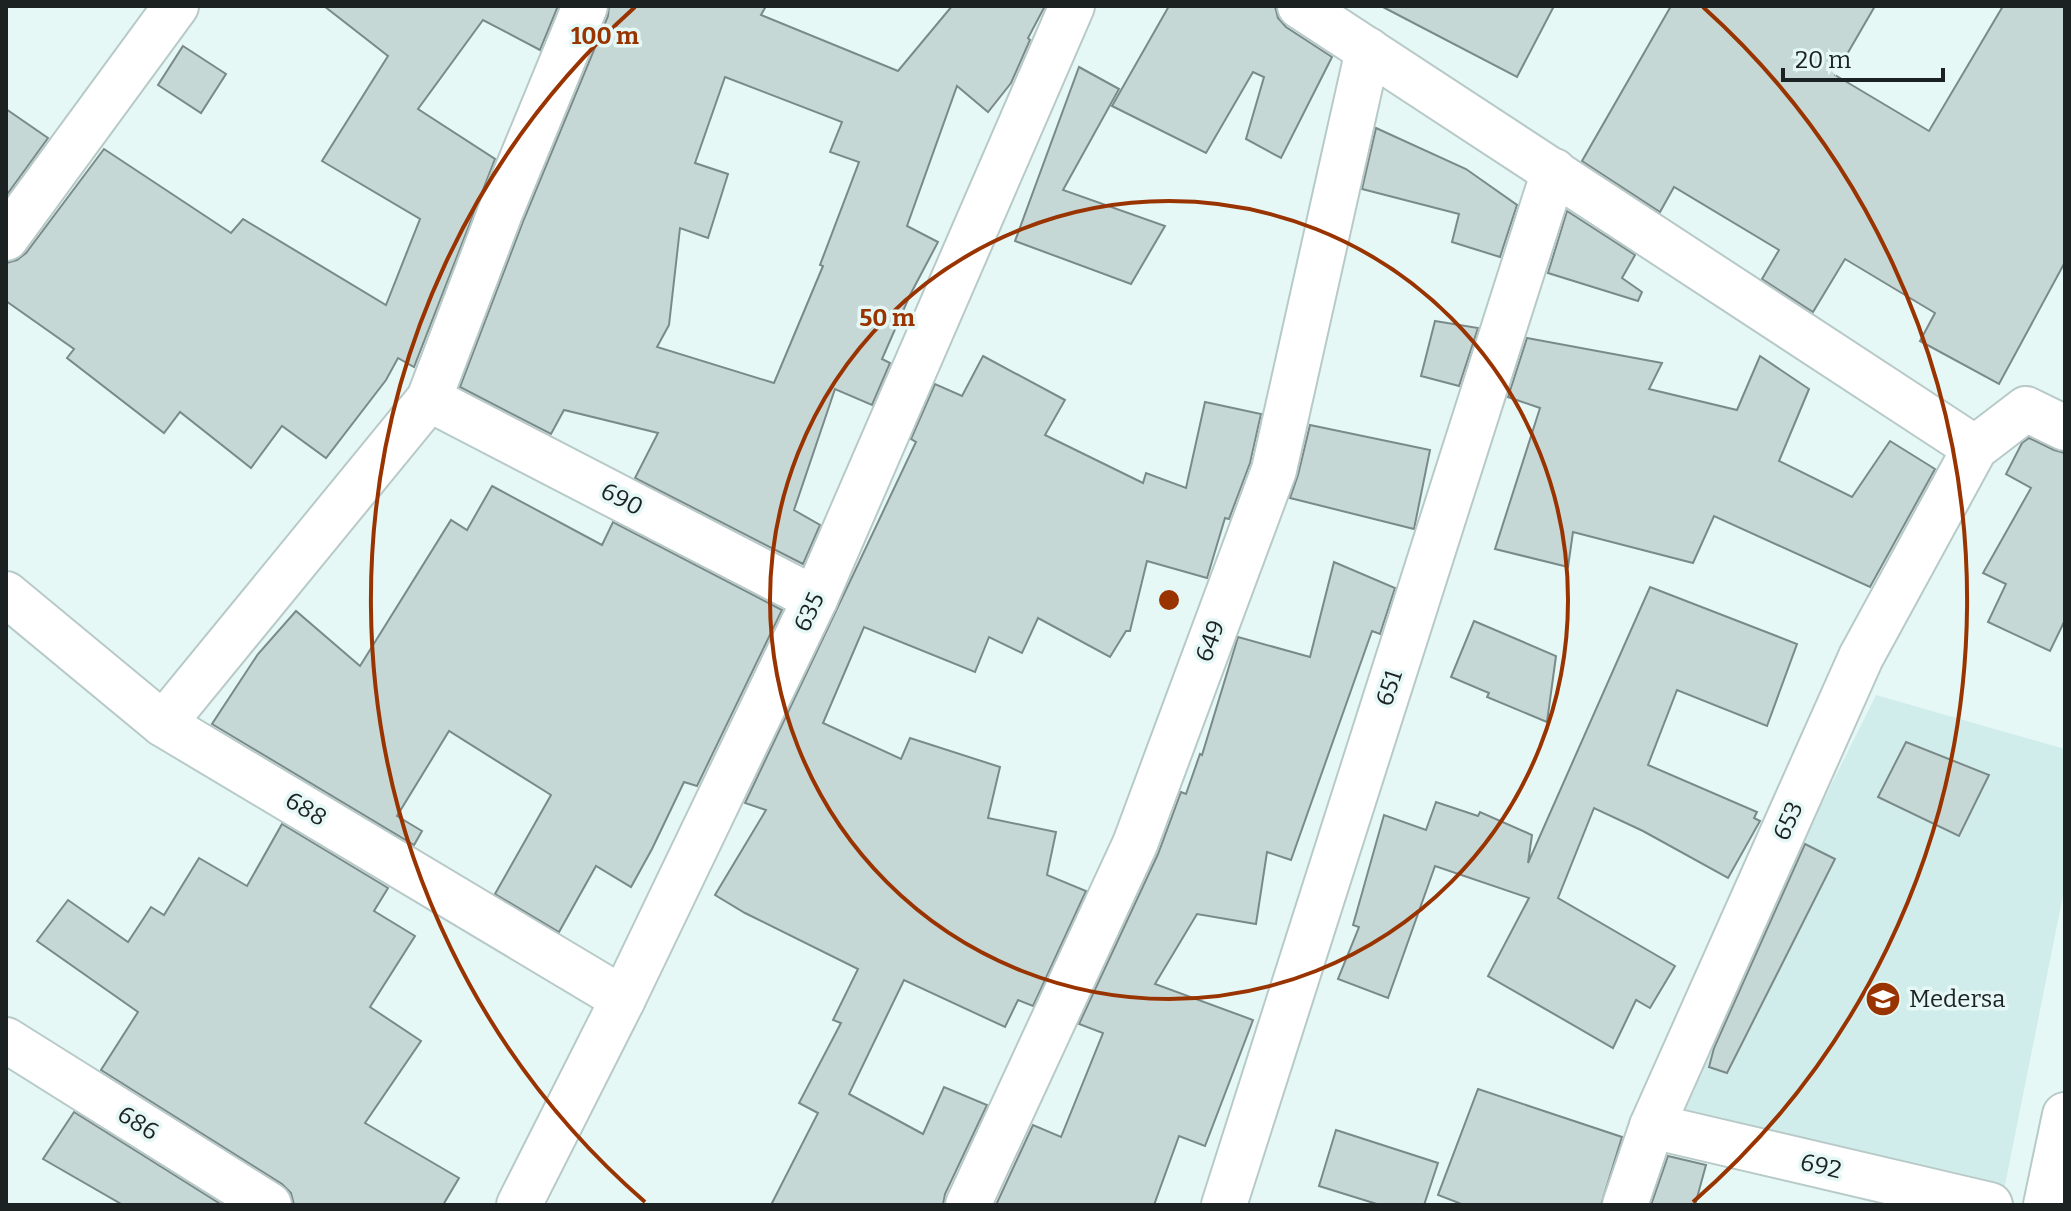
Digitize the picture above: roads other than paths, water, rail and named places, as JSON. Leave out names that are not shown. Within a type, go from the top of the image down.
[{"type":"street","points":[[6,238],[176,6]]},
{"type":"street","points":[[163,724],[429,399],[501,210],[585,6]]},
{"type":"street","name":"635","points":[[519,1205],[623,999],[815,599],[1072,6]]},
{"type":"street","points":[[1300,6],[1975,448],[2026,409],[2065,428]]},
{"type":"street","name":"649","points":[[968,1205],[1135,844],[1274,470],[1368,50]]},
{"type":"street","name":"651","points":[[1224,1205],[1554,171]]},
{"type":"street","name":"690","points":[[429,399],[815,599]]},
{"type":"street","name":"653","points":[[1625,1205],[1652,1126],[1861,657],[1975,448]]},
{"type":"street","name":"688","points":[[6,594],[163,724],[623,999]]},
{"type":"street","name":"686","points":[[6,1040],[269,1205]]},
{"type":"street","points":[[2046,1205],[2065,1115]]},
{"type":"street","name":"692","points":[[1652,1126],[1990,1205]]},
{"type":"place","name":"Medersa","points":[[1883,999]]}]
